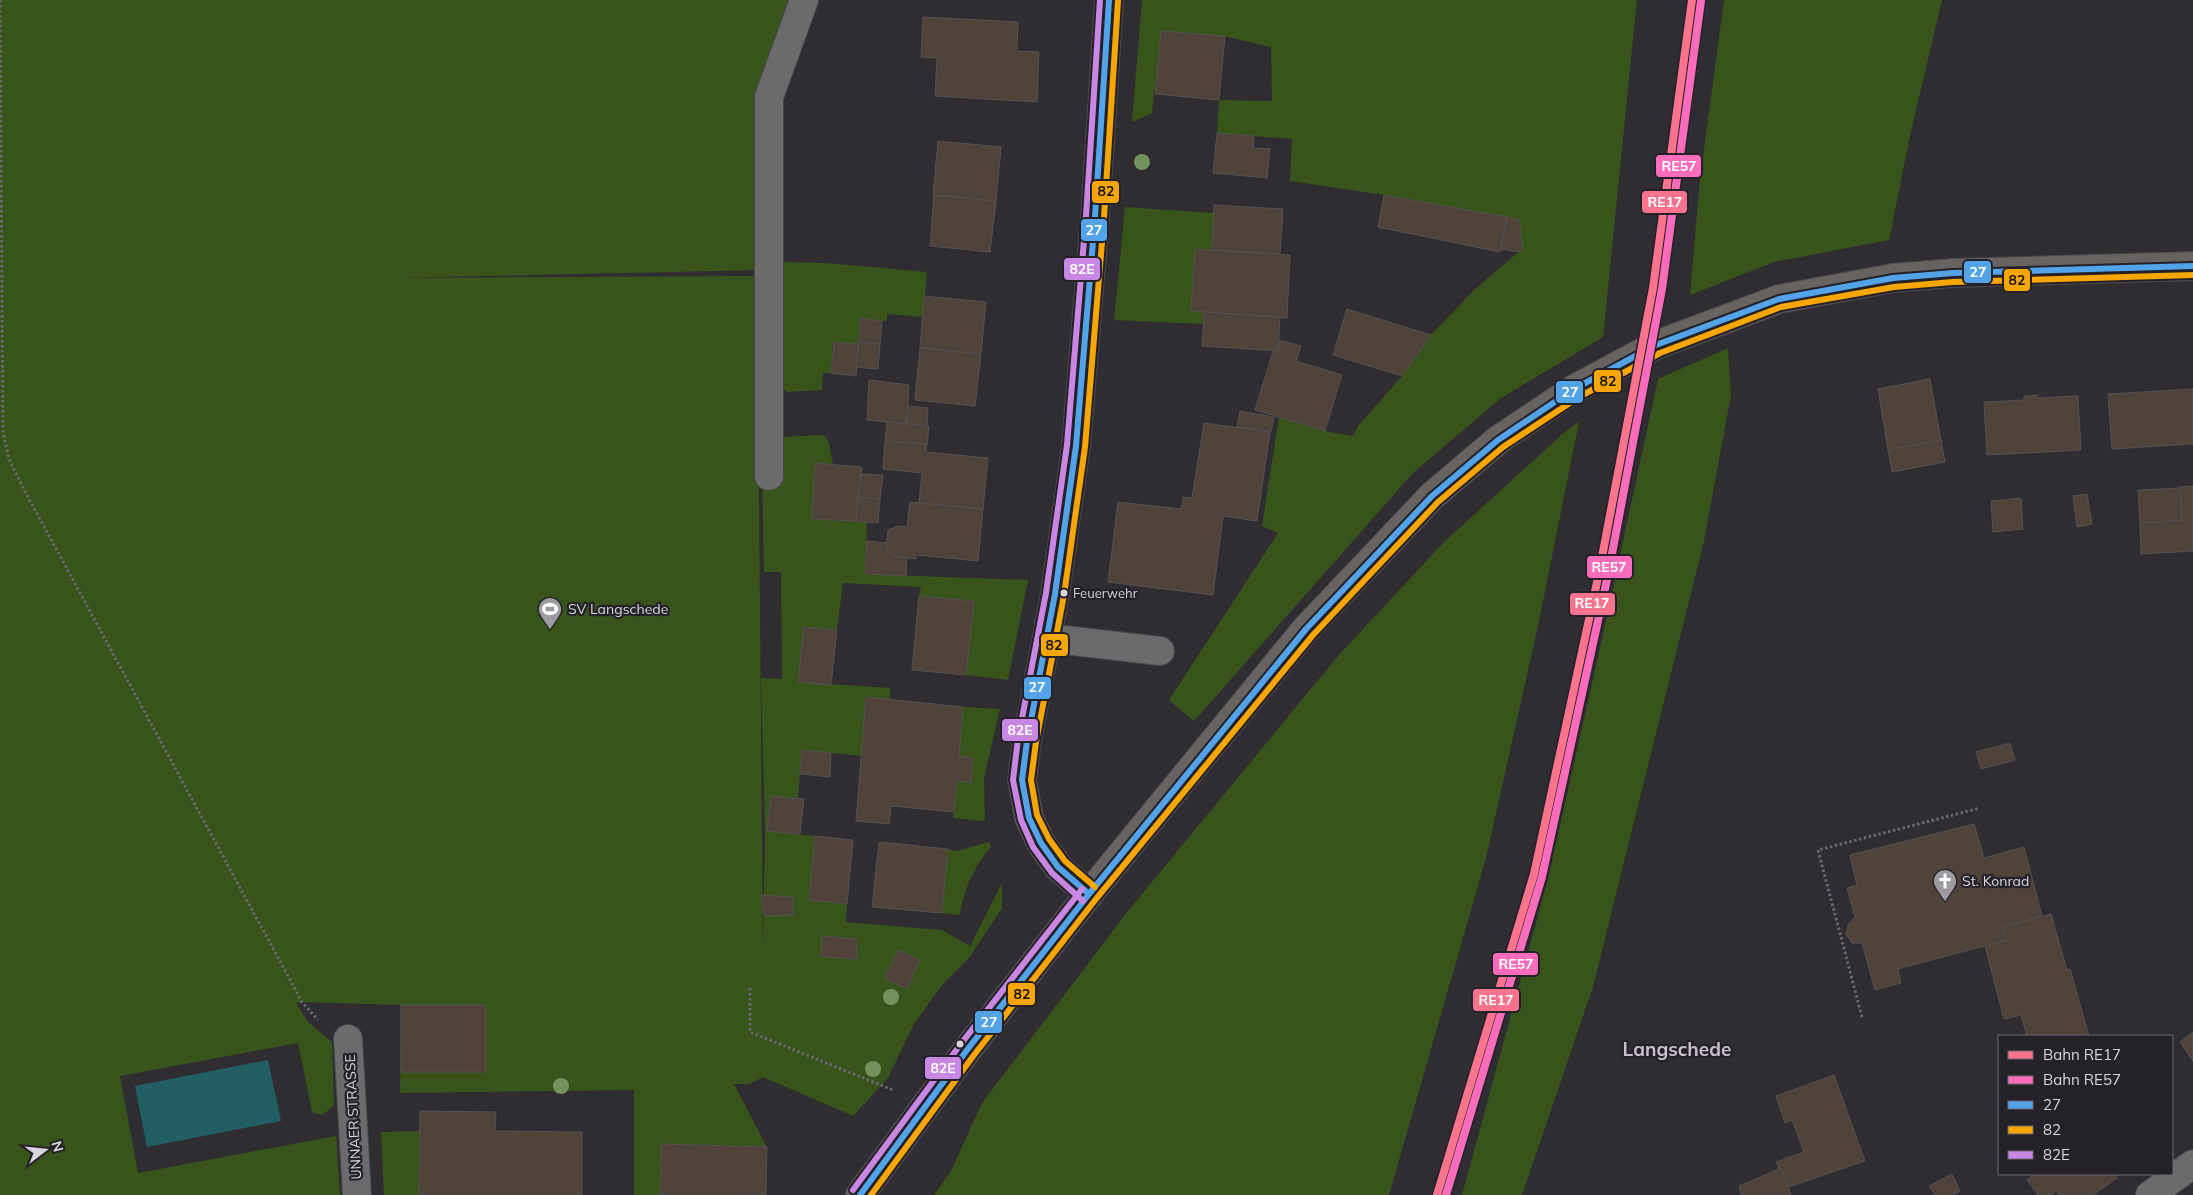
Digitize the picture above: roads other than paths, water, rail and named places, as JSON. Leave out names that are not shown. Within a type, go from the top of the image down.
[{"type":"main road","points":[[1089,894],[1058,867],[1041,844],[1029,818],[1022,780],[1027,741],[1047,638],[1076,446],[1096,217],[1109,0]]},
{"type":"main road","points":[[860,1195],[967,1050],[1089,894],[1306,629],[1426,502],[1498,440],[1574,389],[1656,345],[1681,334],[1779,299],[1894,278],[1952,273],[2193,266]]},
{"type":"street","points":[[769,476],[769,96],[804,0]]},
{"type":"street","points":[[1047,638],[1160,651]]},
{"type":"street","name":"UNNAER STRASSE","points":[[348,1038],[357,1195]]},
{"type":"street","points":[[2150,1195],[2193,1164]]},
{"type":"water","points":[[268,1060],[281,1121],[147,1147],[135,1086]]},
{"type":"rail line","name":"RE17","points":[[1437,1195],[1534,874],[1599,573],[1653,288],[1692,0]]},
{"type":"rail line","name":"RE57","points":[[1446,1195],[1542,877],[1608,575],[1662,289],[1701,1]]},
{"type":"place","name":"Feuerwehr","points":[[1064,593]]},
{"type":"place","name":"SV Langschede","points":[[550,630]]},
{"type":"place","name":"St. Konrad","points":[[1945,902]]},
{"type":"district","name":"Langschede","points":[[1677,1049]]}]
